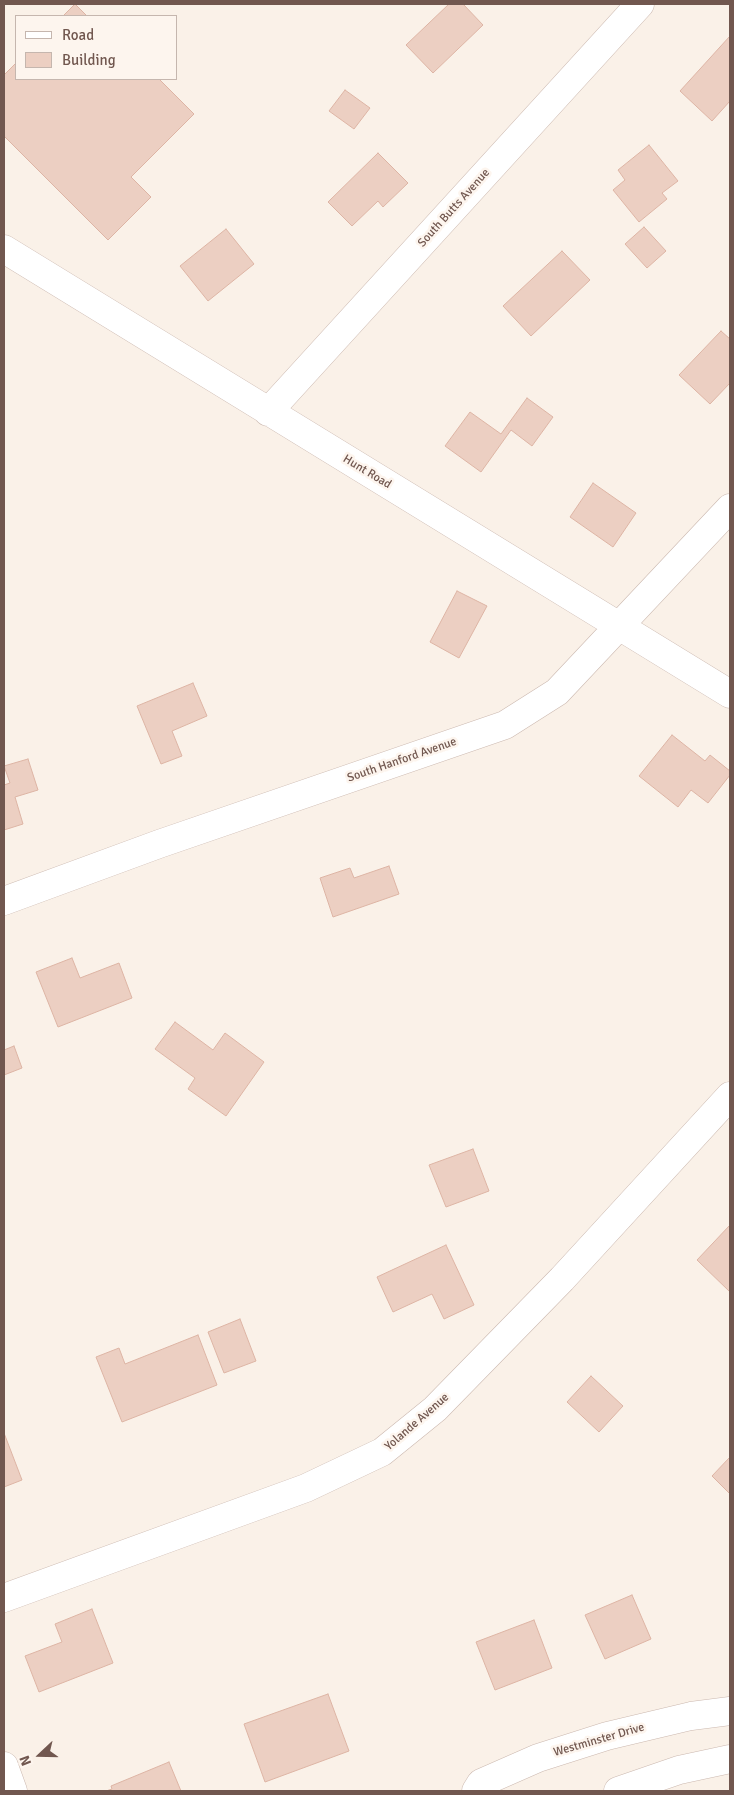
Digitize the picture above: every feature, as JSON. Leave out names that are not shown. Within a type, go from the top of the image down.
[{"type":"street","name":"South Butts Avenue","points":[[268,412],[640,4]]},
{"type":"street","name":"Hunt Road","points":[[4,249],[730,694]]},
{"type":"street","name":"South Hanford Avenue","points":[[4,901],[159,844],[505,725],[556,692],[730,508]]},
{"type":"street","name":"Yolande Avenue","points":[[4,1598],[306,1488],[382,1452],[435,1409],[542,1300],[730,1096]]},
{"type":"street","name":"Westminster Drive","points":[[476,1791],[481,1783],[538,1758],[606,1736],[691,1716],[730,1711]]},
{"type":"street","points":[[618,1791],[679,1770],[730,1759]]},
{"type":"street","points":[[4,1766],[13,1791]]},
{"type":"building","points":[[75,4],[86,15],[64,15]]},
{"type":"building","points":[[449,4],[463,4],[483,25],[433,73],[406,45]]},
{"type":"building","points":[[730,36],[730,101],[712,121],[680,91]]},
{"type":"building","points":[[15,64],[15,80],[160,80],[194,114],[131,177],[151,197],[108,240],[4,136],[4,75]]},
{"type":"building","points":[[345,90],[370,108],[354,129],[329,111]]},
{"type":"building","points":[[649,145],[678,181],[662,193],[667,199],[639,222],[613,190],[625,180],[618,170]]},
{"type":"building","points":[[378,153],[408,183],[383,207],[378,201],[352,226],[328,202]]},
{"type":"building","points":[[644,227],[666,251],[647,268],[625,244]]},
{"type":"building","points":[[226,229],[254,264],[208,301],[180,266]]},
{"type":"building","points":[[562,251],[590,280],[531,336],[503,306]]},
{"type":"building","points":[[721,331],[730,339],[730,383],[710,404],[679,375]]},
{"type":"building","points":[[527,398],[553,417],[532,446],[511,430],[481,472],[445,446],[470,412],[501,434]]},
{"type":"building","points":[[593,483],[636,513],[613,547],[570,517]]},
{"type":"building","points":[[457,591],[487,606],[459,658],[430,642]]},
{"type":"building","points":[[193,683],[207,716],[172,731],[182,756],[161,764],[137,706]]},
{"type":"building","points":[[672,735],[705,761],[710,755],[730,771],[730,775],[708,803],[691,790],[678,807],[639,776]]},
{"type":"building","points":[[28,759],[38,790],[15,797],[23,824],[4,830],[4,785],[10,783],[4,766]]},
{"type":"building","points":[[389,866],[399,894],[333,917],[320,878],[350,868],[354,878]]},
{"type":"building","points":[[72,958],[80,978],[119,963],[132,998],[58,1027],[36,972]]},
{"type":"building","points":[[175,1022],[213,1050],[225,1033],[264,1062],[226,1116],[188,1089],[195,1078],[155,1049]]},
{"type":"building","points":[[14,1046],[22,1068],[4,1075],[4,1050]]},
{"type":"building","points":[[473,1149],[489,1191],[446,1207],[429,1165]]},
{"type":"building","points":[[730,1225],[730,1292],[697,1260]]},
{"type":"building","points":[[446,1245],[474,1305],[444,1319],[432,1294],[393,1312],[377,1277]]},
{"type":"building","points":[[240,1319],[256,1361],[224,1373],[208,1332]]},
{"type":"building","points":[[198,1335],[217,1385],[122,1422],[96,1357],[119,1348],[125,1364]]},
{"type":"building","points":[[591,1376],[623,1406],[599,1432],[567,1402]]},
{"type":"building","points":[[4,1433],[22,1480],[4,1487]]},
{"type":"building","points":[[730,1457],[730,1494],[712,1476]]},
{"type":"building","points":[[632,1595],[651,1639],[605,1659],[585,1615]]},
{"type":"building","points":[[92,1609],[113,1663],[39,1692],[25,1656],[62,1642],[55,1624]]},
{"type":"building","points":[[534,1620],[552,1668],[495,1690],[476,1642]]},
{"type":"building","points":[[328,1694],[349,1751],[265,1782],[244,1724]]},
{"type":"building","points":[[169,1762],[181,1791],[106,1791],[112,1789],[111,1786]]}]
